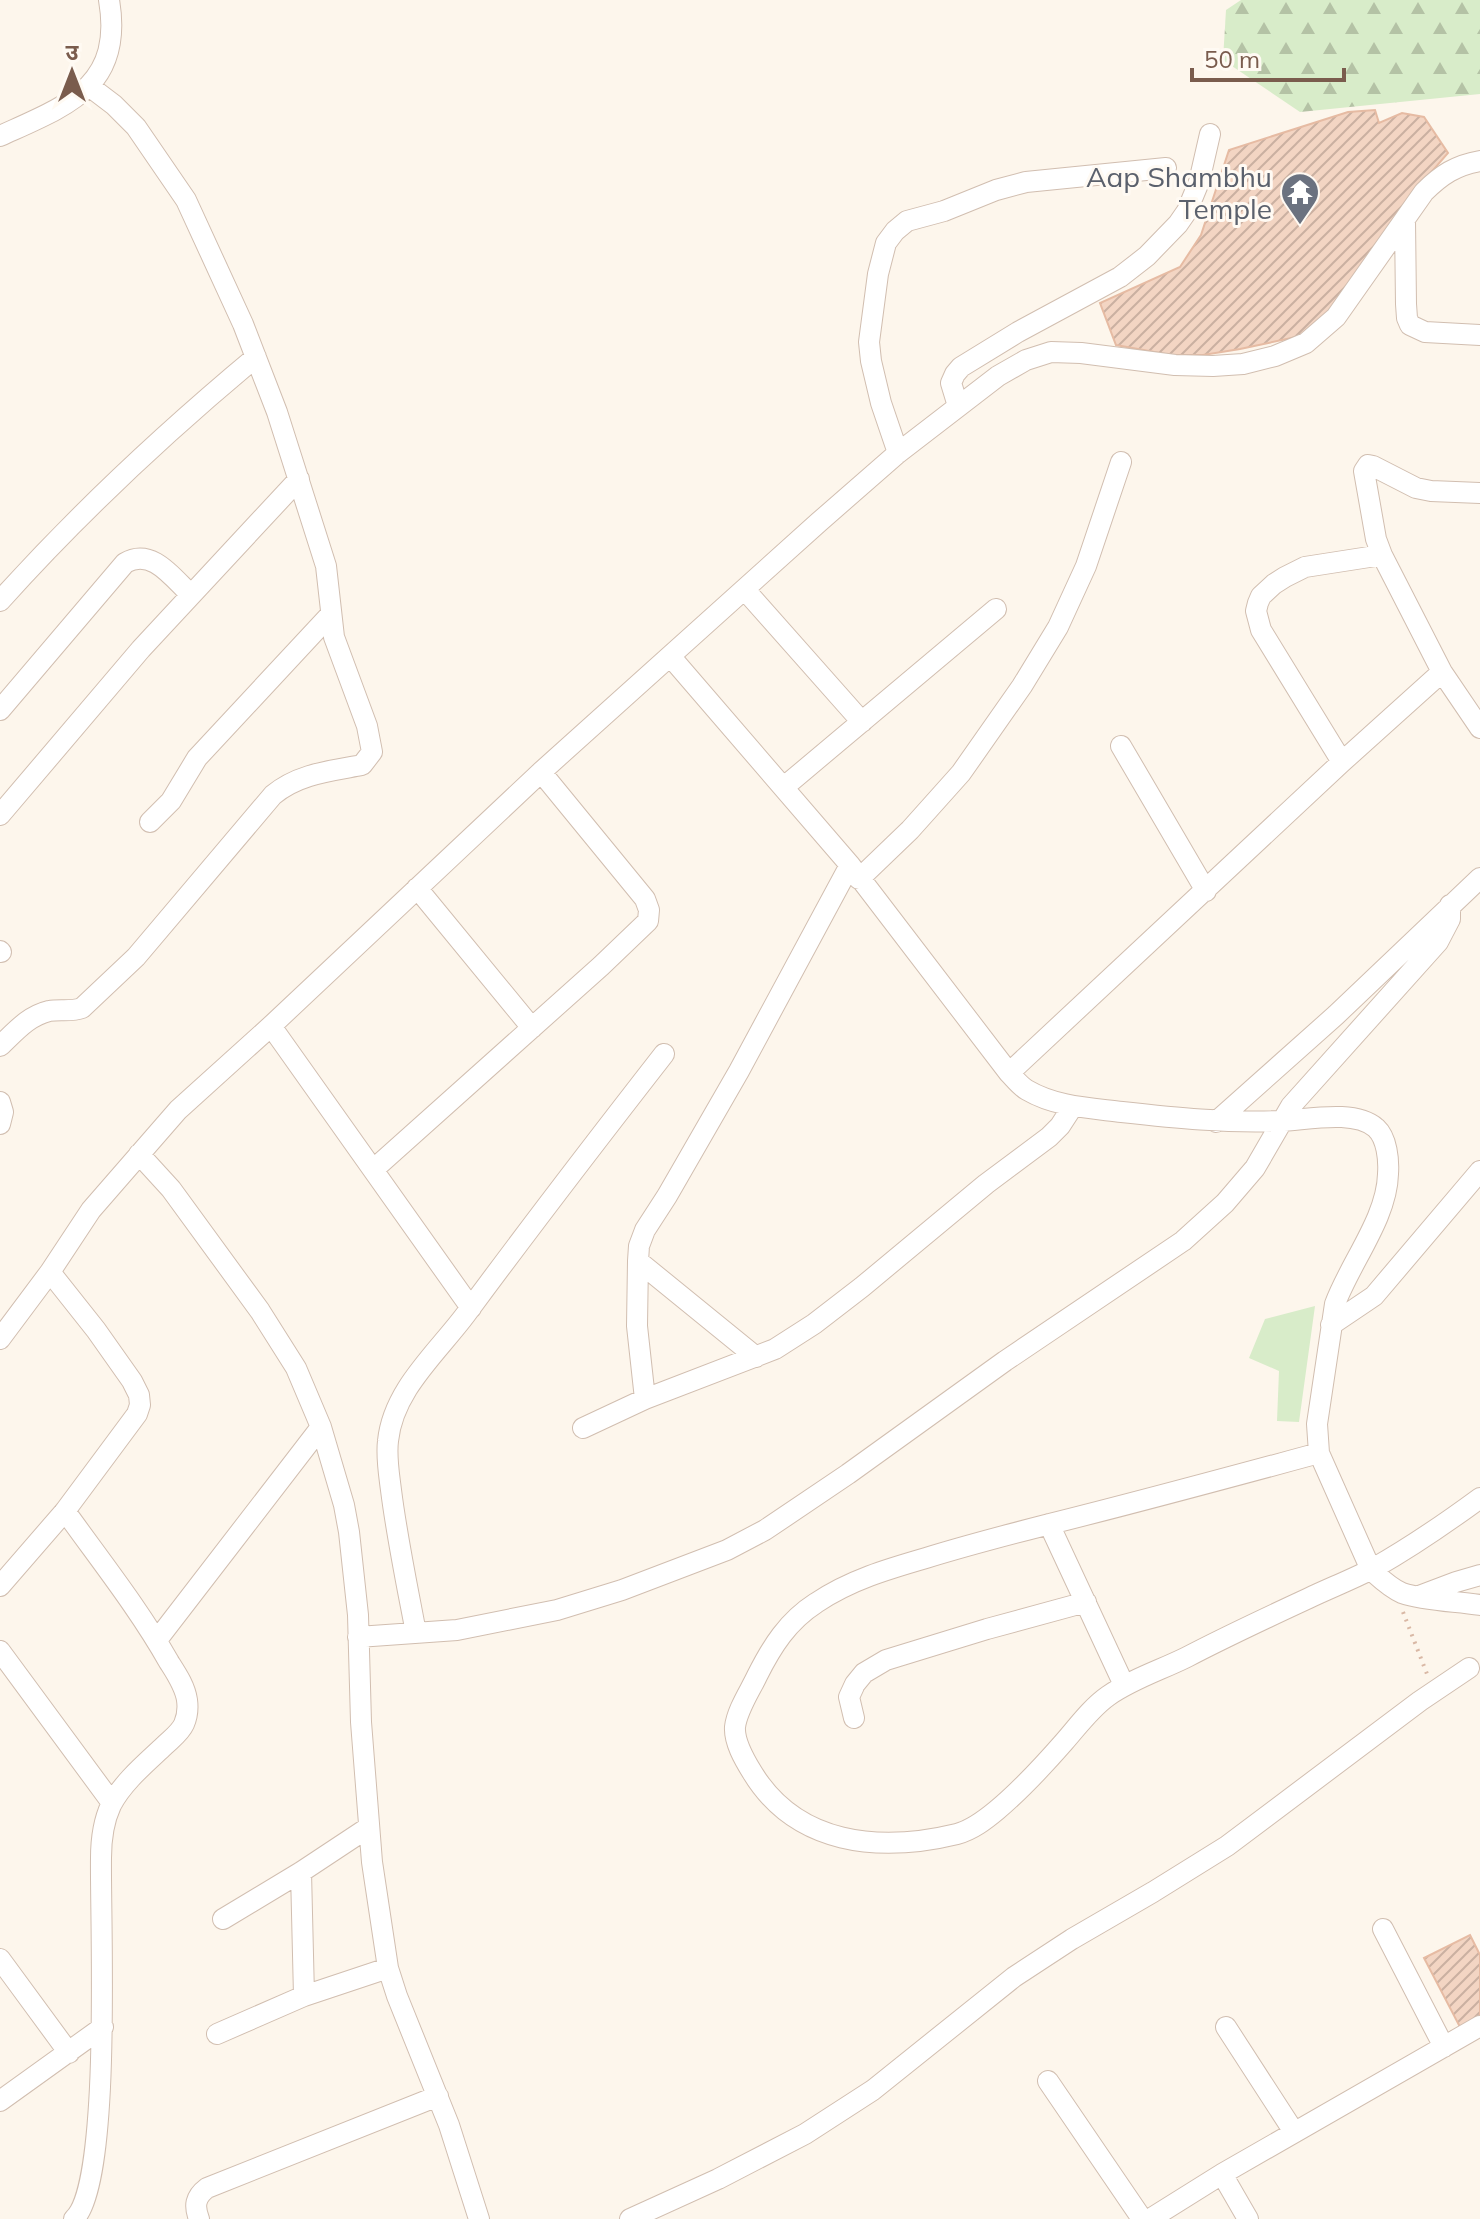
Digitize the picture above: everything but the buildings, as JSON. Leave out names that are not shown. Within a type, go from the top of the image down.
[{"type":"street","points":[[0,136],[58,109],[77,98],[89,86],[111,42],[109,0]]},
{"type":"street","points":[[0,1046],[38,1015],[82,1008],[136,957],[282,787],[307,776],[362,765],[372,752],[372,741],[334,637],[326,566],[277,412],[238,311],[186,200],[136,127],[89,86]]},
{"type":"street","points":[[958,406],[951,383],[961,367],[1120,277],[1147,256],[1178,224],[1199,182],[1210,134]]},
{"type":"street","points":[[0,1339],[91,1210],[178,1110],[541,772],[898,453],[998,376],[1026,360],[1051,352],[1213,366],[1243,364],[1306,343],[1336,317],[1424,192],[1452,169],[1480,161]]},
{"type":"street","points":[[898,453],[881,403],[869,342],[878,274],[886,243],[895,231],[907,221],[1026,182],[1166,168]]},
{"type":"street","points":[[1405,221],[1406,304],[1410,325],[1425,332],[1480,335]]},
{"type":"street","points":[[0,601],[39,557],[189,413],[256,357]]},
{"type":"street","points":[[645,1399],[637,1326],[639,1246],[645,1230],[855,872],[910,830],[961,773],[1022,686],[1058,627],[1086,566],[1121,462]]},
{"type":"street","points":[[1480,493],[1416,488],[1373,466],[1365,468],[1364,479],[1382,555],[1442,672],[1480,728]]},
{"type":"street","points":[[0,815],[141,649],[299,479]]},
{"type":"street","points":[[1342,762],[1261,630],[1256,611],[1261,596],[1274,584],[1305,567],[1382,555]]},
{"type":"street","points":[[0,710],[125,563],[132,559],[150,559],[191,595]]},
{"type":"street","points":[[745,590],[862,722]]},
{"type":"street","points":[[784,787],[996,609]]},
{"type":"street","points":[[150,822],[171,801],[197,758],[331,614]]},
{"type":"street","points":[[670,656],[855,872],[1024,1089],[1073,1106],[1216,1122],[1346,1117],[1376,1128],[1387,1153],[1385,1195],[1341,1288],[1331,1325],[1317,1424],[1319,1453],[1371,1570],[1390,1586],[1410,1594],[1480,1605]]},
{"type":"street","points":[[1009,1073],[1442,672]]},
{"type":"street","points":[[1121,746],[1206,891]]},
{"type":"street","points":[[374,1169],[648,921],[645,899],[541,772]]},
{"type":"street","points":[[1216,1122],[1336,1015],[1480,878]]},
{"type":"street","points":[[417,888],[532,1028]]},
{"type":"street","points":[[358,1637],[476,1628],[557,1610],[684,1567],[727,1550],[765,1530],[897,1440],[1005,1361],[1183,1241],[1225,1203],[1255,1168],[1291,1106],[1438,942],[1450,919],[1450,905]]},
{"type":"street","points":[[271,1026],[471,1308]]},
{"type":"street","points":[[416,1633],[393,1507],[388,1461],[388,1440],[402,1398],[421,1369],[664,1054]]},
{"type":"street","points":[[0,1102],[3,1112],[0,1124]]},
{"type":"street","points":[[583,1428],[645,1399],[775,1349],[814,1324],[986,1184],[1049,1137],[1073,1106]]},
{"type":"street","points":[[139,1154],[171,1189],[260,1311],[296,1368],[321,1427],[349,1532],[358,1615],[369,1827],[388,1968],[449,2125],[479,2219]]},
{"type":"street","points":[[1331,1325],[1374,1296],[1480,1171]]},
{"type":"street","points":[[638,1261],[756,1357]]},
{"type":"street","points":[[0,1586],[65,1511],[137,1414],[140,1405],[132,1381],[50,1272]]},
{"type":"street","points":[[157,1640],[321,1427]]},
{"type":"street","points":[[1319,1453],[972,1544],[866,1576],[818,1602],[791,1623],[771,1648],[735,1727],[738,1744],[763,1790],[779,1807],[798,1820],[824,1833],[854,1840],[887,1842],[962,1833],[984,1821],[1022,1789],[1103,1699],[1124,1685],[1371,1570],[1429,1535],[1480,1498]]},
{"type":"street","points":[[65,1511],[157,1640],[187,1698],[186,1721],[181,1730],[136,1773],[112,1803],[106,1818],[101,1855],[103,2027],[95,2147],[83,2206],[74,2219]]},
{"type":"street","points":[[1049,1524],[1124,1685]]},
{"type":"street","points":[[1410,1594],[1480,1575]]},
{"type":"street","points":[[854,1718],[849,1697],[855,1684],[864,1673],[886,1660],[1086,1602]]},
{"type":"street","points":[[2,1660],[112,1803]]},
{"type":"street","points":[[630,2219],[718,2179],[805,2134],[873,2090],[1014,1977],[1227,1846],[1469,1668]]},
{"type":"street","points":[[223,1919],[369,1827]]},
{"type":"street","points":[[301,1872],[304,1996]]},
{"type":"street","points":[[1383,1929],[1444,2047]]},
{"type":"street","points":[[0,1959],[69,2053]]},
{"type":"street","points":[[217,2034],[304,1996],[388,1968]]},
{"type":"street","points":[[1150,2219],[1222,2174],[1480,2026]]},
{"type":"street","points":[[0,2101],[103,2027]]},
{"type":"street","points":[[1226,2027],[1294,2132]]},
{"type":"street","points":[[1048,2081],[1142,2219]]},
{"type":"street","points":[[199,2219],[196,2202],[199,2194],[207,2188],[438,2096]]},
{"type":"street","points":[[1222,2174],[1248,2219]]},
{"type":"path","points":[[1410,1594],[1400,1605],[1434,1692]]},
{"type":"green space","points":[[1241,0],[1480,0],[1480,94],[1300,112],[1223,60],[1226,10]]},
{"type":"green space","points":[[1315,1306],[1299,1422],[1277,1421],[1279,1371],[1249,1358],[1265,1319]]},
{"type":"place","name":"Aap Shambhu Temple","points":[[1300,226]]}]
